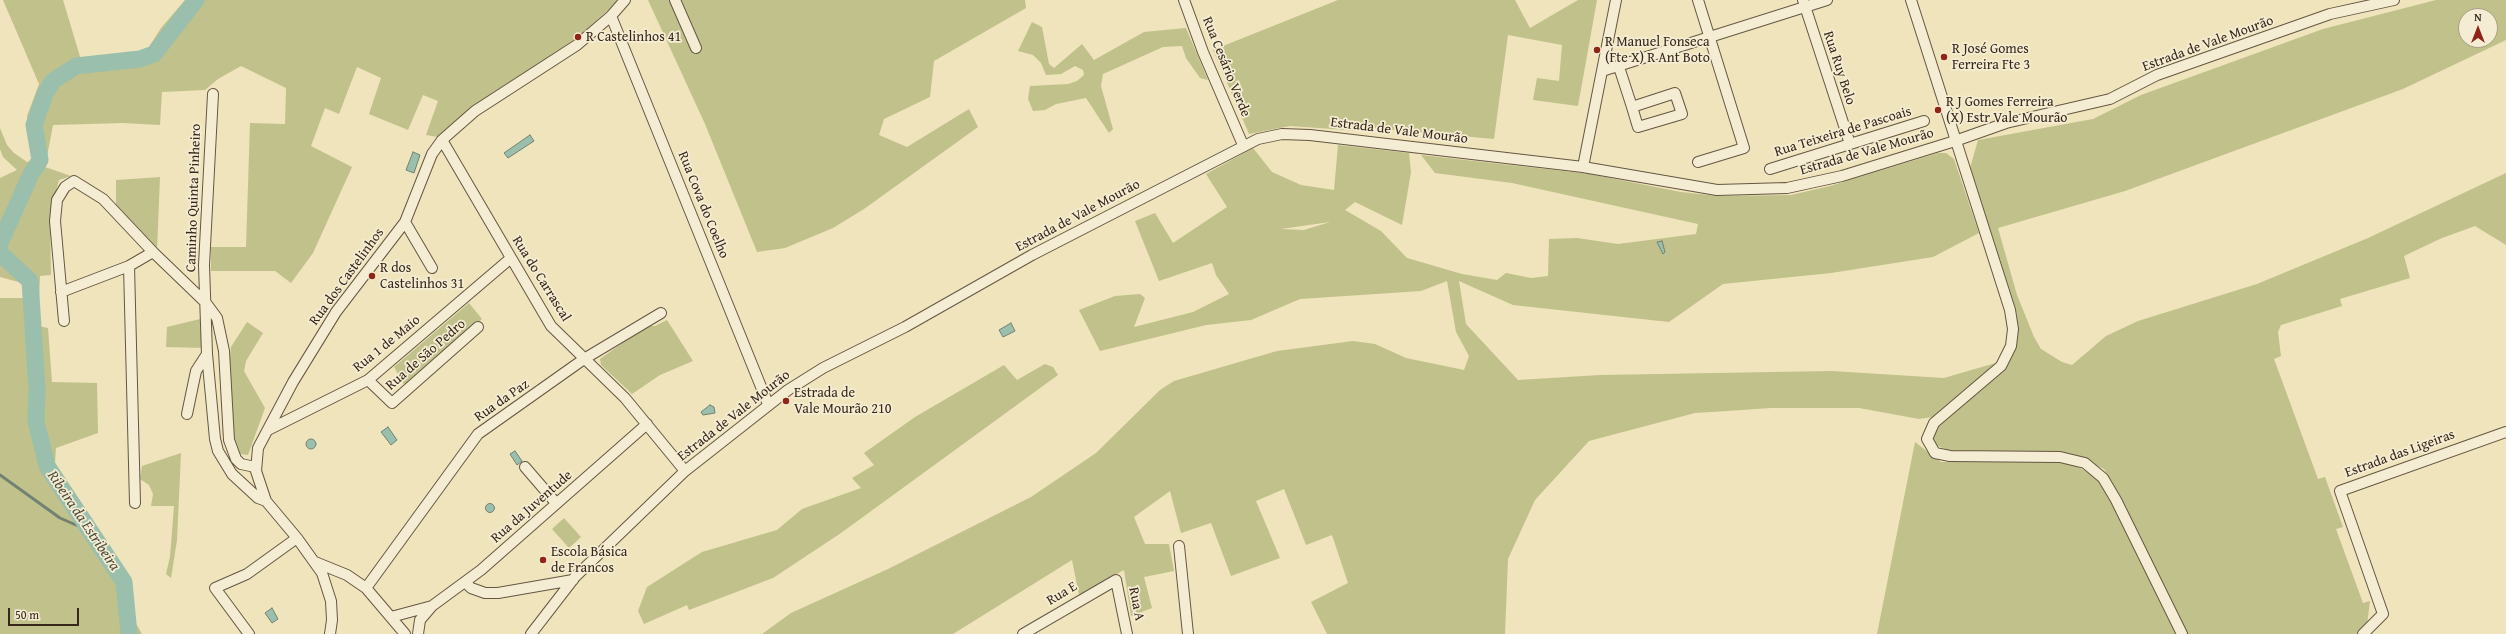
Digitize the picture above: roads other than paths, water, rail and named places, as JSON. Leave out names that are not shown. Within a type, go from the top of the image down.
[{"type":"street","name":"Rua dos Castelinhos","points":[[330,634],[332,620],[330,601],[322,573],[297,538],[266,501],[259,485],[256,467],[258,448],[336,312],[405,222],[432,154],[442,140],[475,111],[576,45],[611,16],[625,0]]},
{"type":"street","points":[[675,0],[696,48]]},
{"type":"street","name":"Rua Cesário Verde","points":[[1184,0],[1203,52],[1243,145]]},
{"type":"street","points":[[1583,167],[1616,0]]},
{"type":"street","points":[[1698,0],[1744,148],[1698,162]]},
{"type":"street","points":[[1602,70],[1619,67],[1710,38],[1804,3],[1827,0]]},
{"type":"street","points":[[1910,0],[2010,310],[2013,329],[2011,346],[2001,366],[1934,423],[1927,439],[1936,452],[1950,456],[2060,457],[2085,463],[2103,478],[2116,500],[2182,634]]},
{"type":"street","name":"Estrada de Vale Mourão","points":[[531,634],[573,580],[685,471],[768,404],[823,368],[905,327],[1032,255],[1121,211],[1172,182],[1211,165],[1243,145],[1269,135],[1294,134],[1583,167],[1717,190],[1763,190],[1812,184],[1955,142],[2006,123],[2110,99],[2157,75],[2330,14],[2394,0]]},
{"type":"street","name":"Rua Ruy Belo","points":[[1804,3],[1850,144]]},
{"type":"street","name":"Rua Cova do Coelho","points":[[611,16],[768,404]]},
{"type":"street","points":[[1619,67],[1638,127],[1682,114],[1674,93],[1632,107]]},
{"type":"street","name":"Caminho Quinta Pinheiro","points":[[212,94],[204,265],[206,354],[218,451],[232,474],[258,498],[266,501]]},
{"type":"street","name":"Rua Teixeira de Pascoais","points":[[1770,169],[1924,121]]},
{"type":"street","name":"Rua do Carrascal","points":[[442,140],[551,326],[584,360],[625,398],[685,471]]},
{"type":"street","points":[[64,321],[55,221],[57,200],[65,187],[74,181],[113,207],[152,252],[206,303],[217,318],[222,340],[226,419],[234,456],[241,464],[256,467]]},
{"type":"street","points":[[405,222],[432,268]]},
{"type":"street","points":[[61,292],[129,266],[152,252]]},
{"type":"street","name":"Rua 1 de Maio","points":[[267,431],[368,380],[510,258]]},
{"type":"street","points":[[129,266],[135,503]]},
{"type":"street","name":"Rua da Paz","points":[[366,588],[478,434],[584,360],[661,313]]},
{"type":"street","name":"Rua de São Pedro","points":[[368,380],[392,403],[478,328]]},
{"type":"street","points":[[187,414],[196,371],[206,354]]},
{"type":"street","name":"Rua da Juventude","points":[[432,606],[465,582],[647,424]]},
{"type":"street","name":"Estrada das Ligeiras","points":[[2363,634],[2383,614],[2340,491],[2506,432]]},
{"type":"street","points":[[525,467],[556,504]]},
{"type":"street","points":[[249,634],[215,588],[247,574],[297,538]]},
{"type":"street","points":[[1179,546],[1188,634]]},
{"type":"street","points":[[315,562],[347,575],[366,588],[405,634]]},
{"type":"street","points":[[465,582],[471,588],[485,593],[498,593],[573,580]]},
{"type":"street","name":"Rua E","points":[[1023,634],[1116,580]]},
{"type":"street","name":"Rua A","points":[[1116,580],[1127,634]]},
{"type":"street","points":[[390,617],[432,606]]},
{"type":"street","points":[[418,634],[420,620],[432,606]]},
{"type":"waterway","name":"Ribeira da Estribeira","points":[[0,243],[31,174],[40,160],[34,125],[45,94],[53,81],[76,66],[140,59],[154,54],[196,0]]},
{"type":"waterway","name":"Ribeira da Estribeira","points":[[0,253],[30,281],[37,389],[36,421],[47,466],[124,582],[129,634]]},
{"type":"waterway","points":[[0,475],[60,518],[92,532]]},
{"type":"place","name":"R Castelinhos 41","points":[[578,37]]},
{"type":"place","name":"R Manuel Fonseca (Fte X) R Ant Boto","points":[[1597,50]]},
{"type":"place","name":"R José Gomes Ferreira Fte 3","points":[[1944,57]]},
{"type":"place","name":"R J Gomes Ferreira (X) Estr Vale Mourão","points":[[1938,110]]},
{"type":"place","name":"R dos Castelinhos 31","points":[[372,276]]},
{"type":"place","name":"Estrada de Vale Mourão 210","points":[[786,401]]},
{"type":"place","name":"Escola Básica de Francos","points":[[543,560]]}]
